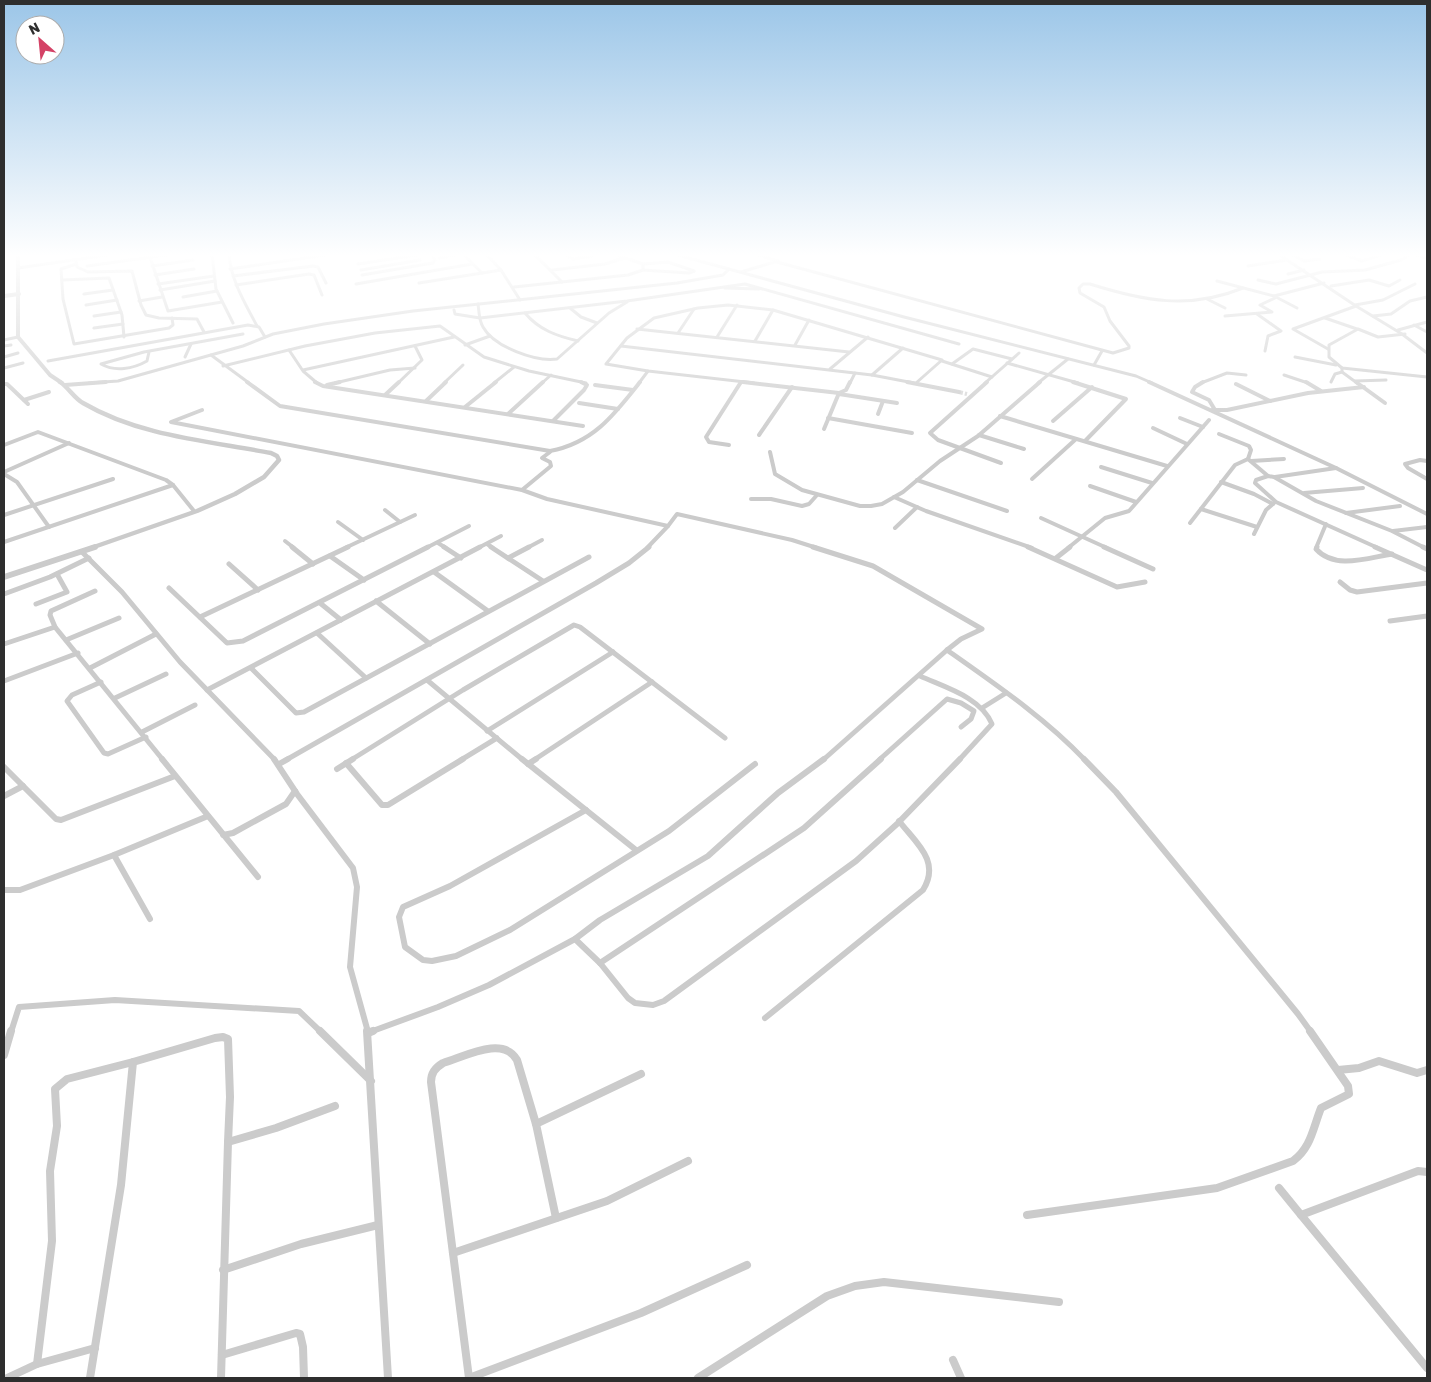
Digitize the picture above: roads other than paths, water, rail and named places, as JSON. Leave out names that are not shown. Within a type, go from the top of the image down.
[{"type":"street","points":[[4,577],[82,552],[220,501],[250,486],[277,465],[279,460],[278,457],[270,454],[152,431],[126,423],[85,405],[65,385],[50,375],[18,337],[18,318]]},
{"type":"street","points":[[68,318],[74,344],[168,328],[173,325],[172,318]]},
{"type":"street","points":[[122,318],[124,337]]},
{"type":"street","points":[[194,318],[197,319],[204,332]]},
{"type":"street","points":[[231,318],[233,323]]},
{"type":"street","points":[[253,318],[265,337]]},
{"type":"street","points":[[65,385],[118,381],[253,343],[265,337],[362,318]]},
{"type":"street","points":[[480,318],[483,328],[490,336],[524,354],[548,361],[557,359],[603,318]]},
{"type":"street","points":[[529,318],[543,329],[561,337],[578,341]]},
{"type":"street","points":[[585,318],[597,323]]},
{"type":"street","points":[[653,318],[637,329],[606,364],[648,371],[839,393],[897,403]]},
{"type":"street","points":[[678,333],[688,318]]},
{"type":"street","points":[[717,337],[728,318]]},
{"type":"street","points":[[755,341],[768,318]]},
{"type":"street","points":[[804,318],[992,377]]},
{"type":"street","points":[[868,318],[958,344]]},
{"type":"street","points":[[915,318],[1143,378],[1204,409],[1336,468],[1425,511],[1427,514]]},
{"type":"street","points":[[983,318],[1102,351],[1119,352],[1129,348],[1109,318]]},
{"type":"street","points":[[1263,318],[1281,331],[1268,336],[1265,351]]},
{"type":"street","points":[[1323,318],[1293,329],[1328,349]]},
{"type":"street","points":[[1326,318],[1364,330],[1378,337],[1405,334]]},
{"type":"street","points":[[1377,318],[1405,334],[1427,353]]},
{"type":"street","points":[[795,345],[809,320]]},
{"type":"street","points":[[1398,330],[1427,322]]},
{"type":"street","points":[[94,328],[123,324]]},
{"type":"street","points":[[1413,325],[1427,332]]},
{"type":"street","points":[[48,361],[204,332],[257,326]]},
{"type":"street","points":[[223,366],[289,350],[375,334],[434,326],[444,327],[454,338],[484,357],[514,367],[582,381],[587,385],[553,421]]},
{"type":"street","points":[[637,329],[849,352]]},
{"type":"street","points":[[1358,329],[1329,345],[1329,358],[1355,381],[1385,402]]},
{"type":"street","points":[[150,352],[147,361],[144,363],[117,370],[109,370],[101,364],[104,361],[172,347],[243,334]]},
{"type":"street","points":[[465,345],[490,336]]},
{"type":"street","points":[[4,340],[18,337]]},
{"type":"street","points":[[229,337],[231,347]]},
{"type":"street","points":[[303,370],[454,338]]},
{"type":"street","points":[[830,369],[868,338]]},
{"type":"street","points":[[171,339],[172,347]]},
{"type":"street","points":[[185,356],[191,344]]},
{"type":"street","points":[[4,346],[11,345]]},
{"type":"street","points":[[385,395],[422,360],[415,346]]},
{"type":"street","points":[[621,346],[830,369],[959,392]]},
{"type":"street","points":[[872,375],[903,348]]},
{"type":"street","points":[[952,364],[973,349],[1012,359]]},
{"type":"street","points":[[289,350],[314,382],[323,386],[583,426]]},
{"type":"street","points":[[1094,365],[1102,351]]},
{"type":"street","points":[[4,357],[18,353]]},
{"type":"street","points":[[1001,463],[960,449],[933,437],[930,433],[969,394],[1019,353]]},
{"type":"street","points":[[211,355],[223,366],[280,406],[550,451],[569,449],[600,428],[618,409],[648,371]]},
{"type":"street","points":[[1295,358],[1336,365]]},
{"type":"street","points":[[770,452],[775,474],[802,490],[869,507],[880,505],[894,497],[941,460],[979,435],[1048,374],[1068,359]]},
{"type":"street","points":[[916,383],[942,361]]},
{"type":"street","points":[[4,368],[23,363]]},
{"type":"street","points":[[1007,363],[1112,393],[1126,399],[1085,441]]},
{"type":"street","points":[[426,401],[464,365]]},
{"type":"street","points":[[465,407],[514,367]]},
{"type":"street","points":[[323,386],[390,370],[415,368]]},
{"type":"street","points":[[1331,382],[1335,374],[1342,370],[1427,377]]},
{"type":"street","points":[[1215,410],[1209,400],[1192,392],[1195,387],[1222,375],[1238,372],[1246,375]]},
{"type":"street","points":[[824,429],[839,393],[846,390],[855,373]]},
{"type":"street","points":[[508,414],[551,375]]},
{"type":"street","points":[[1284,375],[1300,380],[1321,391]]},
{"type":"street","points":[[1355,381],[1386,380]]},
{"type":"street","points":[[729,445],[709,442],[706,437],[742,382]]},
{"type":"street","points":[[4,384],[28,404]]},
{"type":"street","points":[[1236,384],[1270,401]]},
{"type":"street","points":[[595,385],[633,390]]},
{"type":"street","points":[[759,435],[792,387]]},
{"type":"street","points":[[1053,421],[1092,387]]},
{"type":"street","points":[[1204,409],[1227,410],[1321,391],[1364,388]]},
{"type":"street","points":[[24,400],[50,392]]},
{"type":"street","points":[[878,414],[883,401]]},
{"type":"street","points":[[579,403],[618,409]]},
{"type":"street","points":[[202,410],[170,422],[522,490],[547,499],[668,526]]},
{"type":"street","points":[[1000,416],[1167,466]]},
{"type":"street","points":[[828,418],[912,433]]},
{"type":"street","points":[[1180,418],[1203,427]]},
{"type":"street","points":[[1056,558],[1105,518],[1128,511],[1209,420]]},
{"type":"street","points":[[1153,428],[1188,444]]},
{"type":"street","points":[[4,445],[38,432],[166,480],[173,485],[194,511]]},
{"type":"street","points":[[1219,434],[1249,446],[1251,450],[1249,460]]},
{"type":"street","points":[[979,435],[1024,449]]},
{"type":"street","points":[[1032,479],[1076,439]]},
{"type":"street","points":[[4,473],[69,443]]},
{"type":"street","points":[[522,490],[551,466],[550,462],[542,458],[550,451]]},
{"type":"street","points":[[1190,524],[1235,465],[1249,460],[1284,459]]},
{"type":"street","points":[[1249,460],[1268,476]]},
{"type":"street","points":[[1427,461],[1420,460],[1405,464],[1408,468],[1427,479]]},
{"type":"street","points":[[1101,467],[1152,483]]},
{"type":"street","points":[[1275,503],[1255,483],[1256,480],[1268,476],[1274,477],[1336,468]]},
{"type":"street","points":[[4,473],[18,482],[50,527]]},
{"type":"street","points":[[1274,477],[1303,494],[1392,531],[1427,548]]},
{"type":"street","points":[[4,515],[113,479]]},
{"type":"street","points":[[917,480],[1007,511]]},
{"type":"street","points":[[1221,482],[1326,524],[1427,570]]},
{"type":"street","points":[[4,542],[173,485]]},
{"type":"street","points":[[1090,486],[1136,502]]},
{"type":"street","points":[[1303,494],[1363,488]]},
{"type":"street","points":[[751,499],[770,499],[802,506],[808,504],[817,495]]},
{"type":"street","points":[[894,497],[1056,558],[1116,587],[1145,582]]},
{"type":"street","points":[[1254,534],[1266,510],[1275,503]]},
{"type":"street","points":[[1346,513],[1400,506]]},
{"type":"street","points":[[894,528],[917,507]]},
{"type":"street","points":[[1201,509],[1257,527]]},
{"type":"street","points":[[385,510],[400,522]]},
{"type":"street","points":[[279,764],[536,618],[642,553],[658,539],[677,514],[792,540],[873,566],[982,629],[961,639],[947,650],[819,764],[778,793],[708,856],[600,920],[576,939],[489,985],[438,1007],[368,1033]]},
{"type":"street","points":[[200,617],[415,515]]},
{"type":"street","points":[[1041,518],[1153,569]]},
{"type":"street","points":[[338,522],[363,540]]},
{"type":"street","points":[[1326,524],[1316,549],[1324,559],[1338,562],[1393,554]]},
{"type":"street","points":[[169,588],[226,643],[233,644],[243,641],[320,603],[469,526]]},
{"type":"street","points":[[1392,531],[1427,527]]},
{"type":"street","points":[[207,690],[501,536]]},
{"type":"street","points":[[508,558],[542,540]]},
{"type":"street","points":[[285,541],[313,564]]},
{"type":"street","points":[[438,543],[460,558]]},
{"type":"street","points":[[487,544],[543,581]]},
{"type":"street","points":[[82,552],[122,592],[180,662],[279,764],[325,833],[354,868],[357,884],[350,967],[368,1033],[388,1378]]},
{"type":"street","points":[[330,556],[364,580]]},
{"type":"street","points":[[250,668],[299,714],[589,557]]},
{"type":"street","points":[[4,594],[57,574],[89,558]]},
{"type":"street","points":[[228,564],[258,590]]},
{"type":"street","points":[[434,572],[488,611]]},
{"type":"street","points":[[36,604],[66,592],[57,574]]},
{"type":"street","points":[[1340,582],[1350,590],[1357,592],[1427,583]]},
{"type":"street","points":[[95,591],[51,611],[50,615],[55,627],[102,682],[175,776],[258,876]]},
{"type":"street","points":[[376,601],[430,644]]},
{"type":"street","points":[[320,603],[341,620]]},
{"type":"street","points":[[1390,622],[1427,616]]},
{"type":"street","points":[[66,640],[119,618]]},
{"type":"street","points":[[337,769],[450,700],[463,690],[574,625],[580,627],[725,738]]},
{"type":"street","points":[[4,644],[55,627]]},
{"type":"street","points":[[317,633],[366,678]]},
{"type":"street","points":[[90,668],[156,634]]},
{"type":"street","points":[[947,650],[1026,707],[1067,741],[1116,792],[1298,1014],[1348,1086],[1349,1094],[1321,1108],[1309,1145],[1301,1156],[1293,1160],[1217,1188],[1027,1215]]},
{"type":"street","points":[[487,731],[613,652]]},
{"type":"street","points":[[4,681],[78,653]]},
{"type":"street","points":[[115,698],[166,674]]},
{"type":"street","points":[[576,939],[600,963],[628,998],[635,1003],[653,1005],[664,1001],[835,878],[899,821],[992,724],[992,720],[982,708],[920,676]]},
{"type":"street","points":[[427,680],[487,731],[636,850]]},
{"type":"street","points":[[102,682],[72,695],[67,701],[104,753],[108,754],[195,705]]},
{"type":"street","points":[[528,764],[652,682]]},
{"type":"street","points":[[982,708],[1006,693]]},
{"type":"street","points":[[600,963],[804,828],[948,698],[974,711],[972,719],[961,726]]},
{"type":"street","points":[[346,763],[382,805],[388,805],[497,738]]},
{"type":"street","points":[[586,810],[450,886],[403,907],[399,917],[405,947],[414,956],[432,961],[456,956],[510,930],[676,826],[755,764]]},
{"type":"street","points":[[4,767],[56,819],[61,820],[175,776]]},
{"type":"street","points":[[4,796],[22,786]]},
{"type":"street","points":[[223,834],[233,833],[286,804],[295,790]]},
{"type":"street","points":[[4,890],[20,890],[114,855],[208,816]]},
{"type":"street","points":[[765,1018],[921,893],[927,885],[930,863],[899,821]]},
{"type":"street","points":[[114,855],[150,919]]},
{"type":"street","points":[[4,1056],[19,1008],[115,1000],[299,1011],[371,1080]]},
{"type":"street","points":[[37,1364],[52,1241],[50,1171],[57,1126],[55,1089],[67,1079],[223,1037],[228,1039],[230,1097],[221,1378]]},
{"type":"street","points":[[556,1218],[536,1124],[518,1060],[510,1050],[497,1048],[443,1063],[433,1071],[431,1082],[469,1378],[641,1313],[746,1265]]},
{"type":"street","points":[[1338,1070],[1359,1068],[1379,1061],[1417,1073],[1427,1070]]},
{"type":"street","points":[[90,1378],[121,1185],[133,1062]]},
{"type":"street","points":[[536,1124],[641,1074]]},
{"type":"street","points":[[228,1142],[276,1128],[335,1106]]},
{"type":"street","points":[[454,1253],[620,1196],[688,1162]]},
{"type":"street","points":[[1301,1215],[1418,1171],[1427,1172]]},
{"type":"street","points":[[1279,1188],[1427,1368]]},
{"type":"street","points":[[223,1270],[301,1244],[378,1225]]},
{"type":"street","points":[[701,1378],[827,1296],[845,1287],[864,1283],[884,1282],[1060,1302]]},
{"type":"street","points":[[222,1355],[296,1333],[300,1334],[303,1347],[304,1378]]},
{"type":"street","points":[[7,1378],[37,1364],[95,1348]]},
{"type":"street","points":[[953,1360],[961,1378]]},
{"type":"tunnel","points":[[959,392],[967,394]]}]
